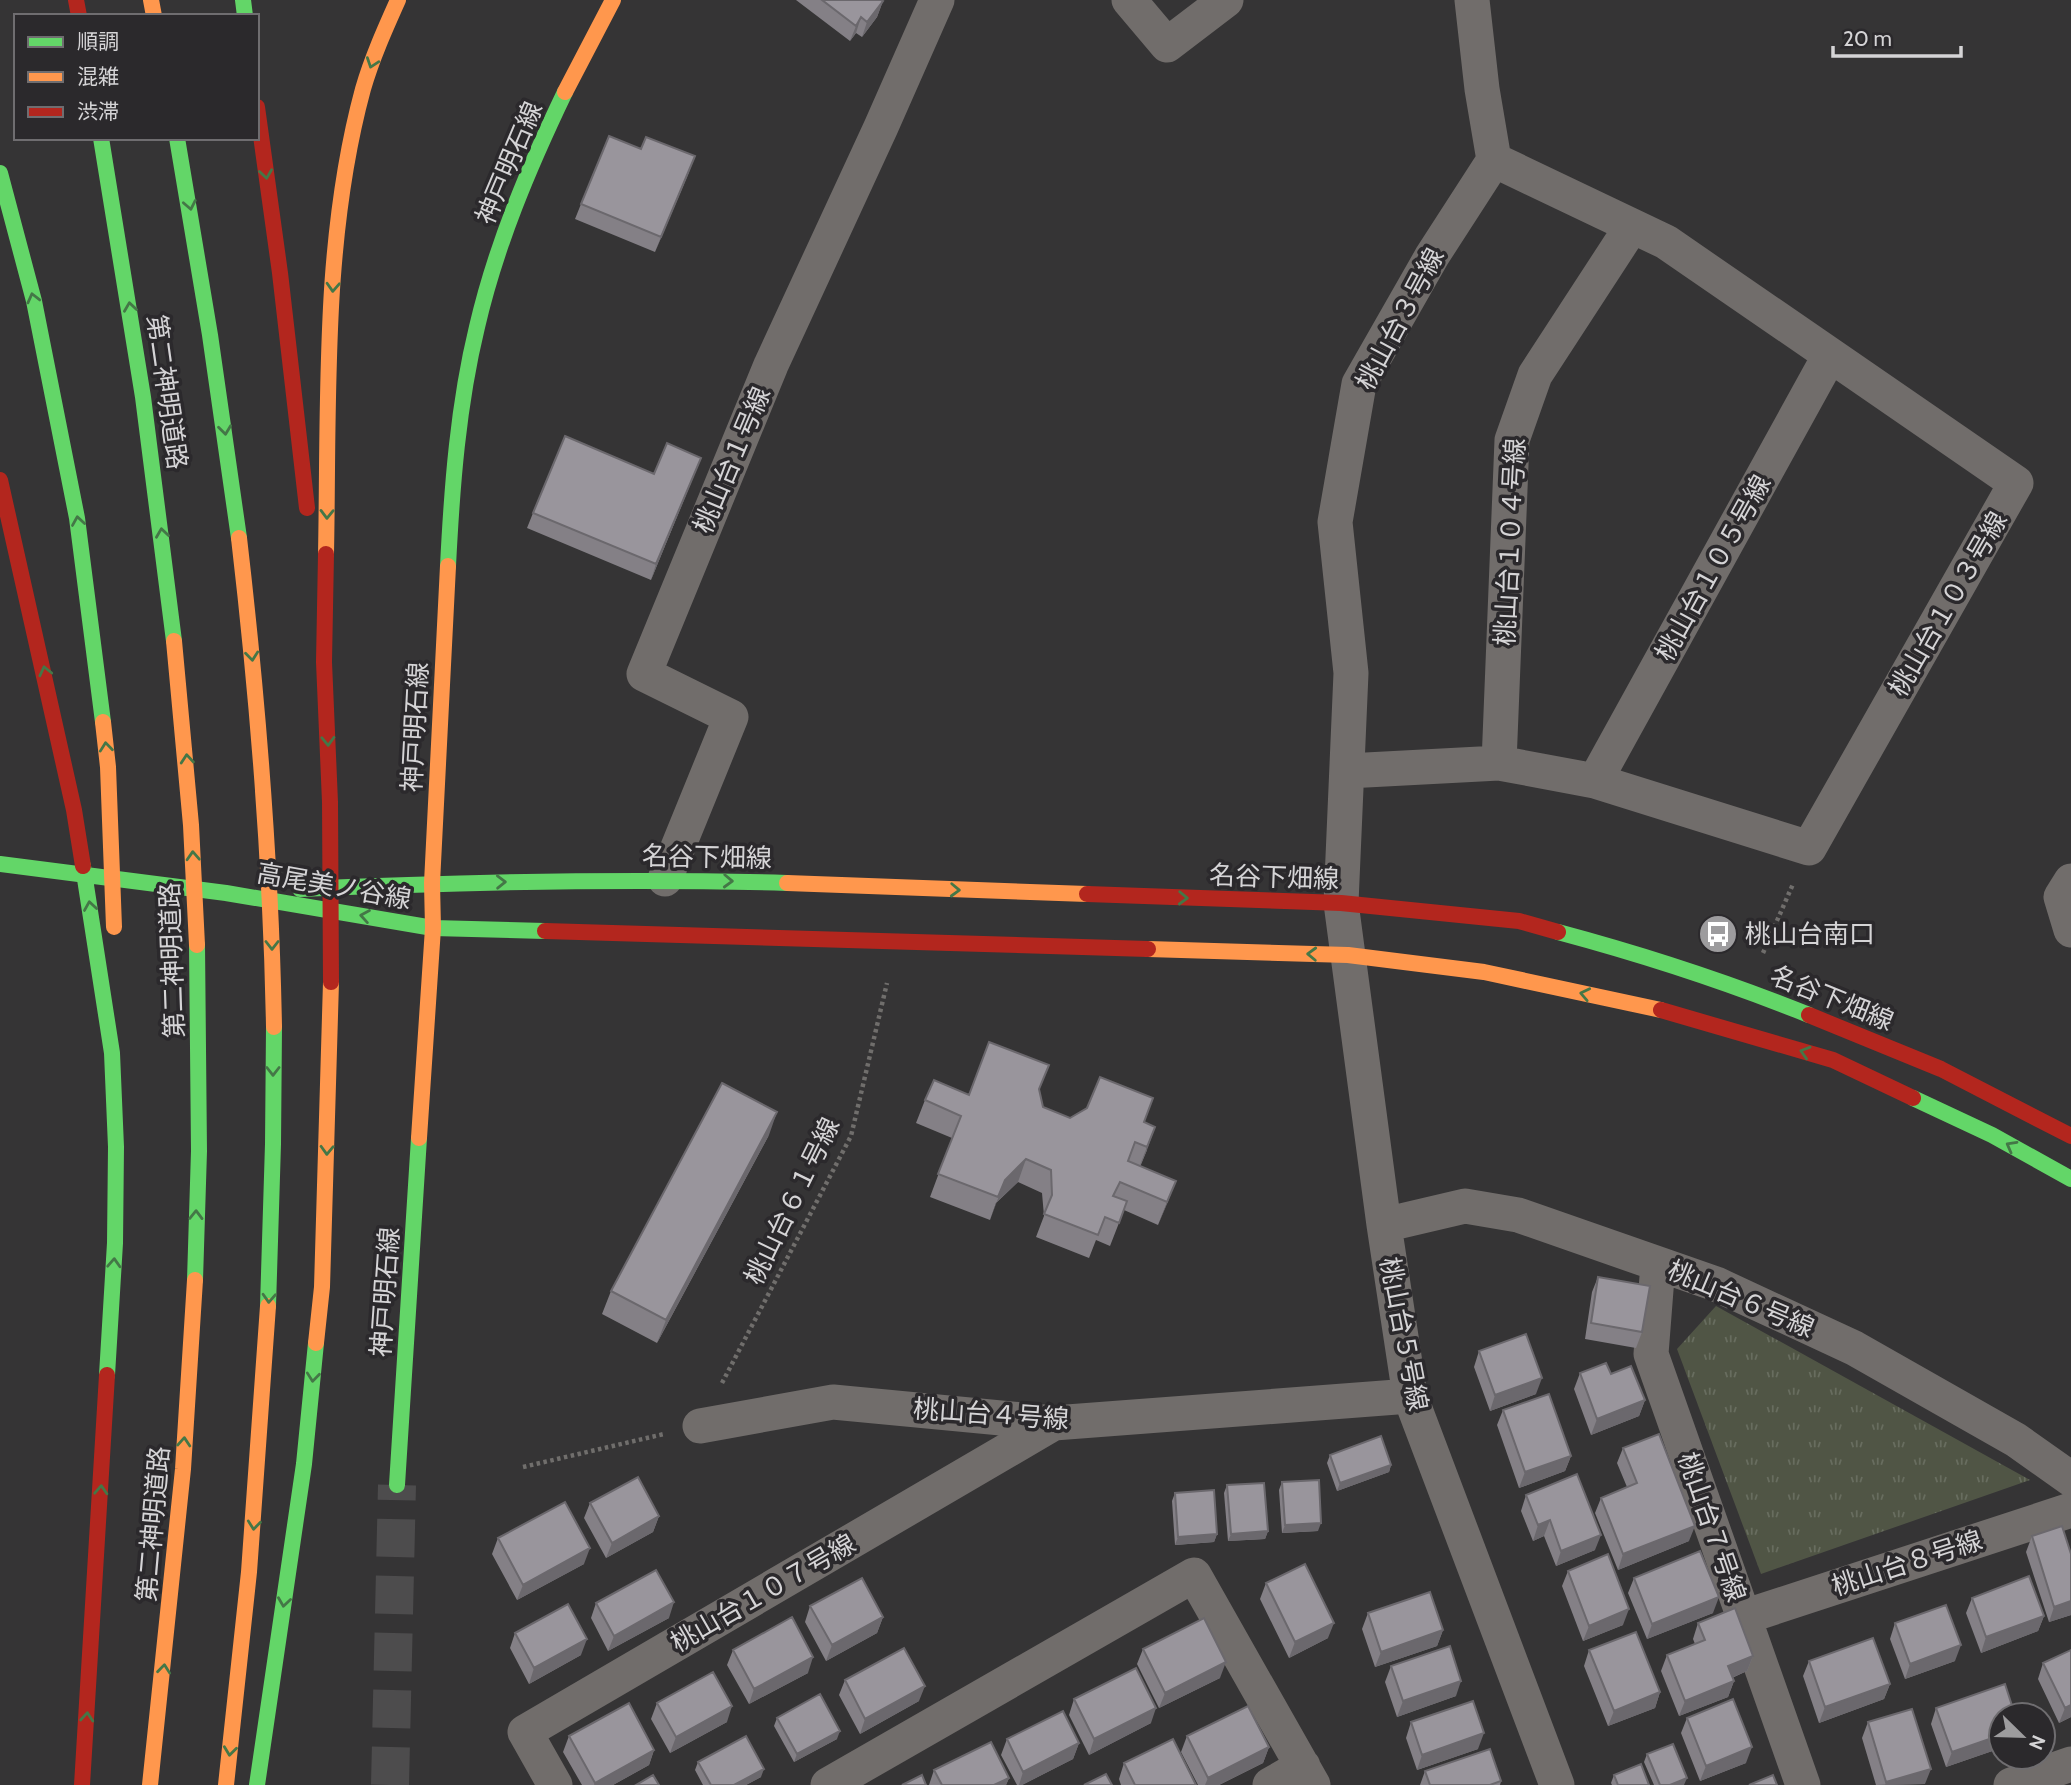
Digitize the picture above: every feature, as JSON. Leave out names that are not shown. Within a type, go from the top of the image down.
[{"type":"main road","points":[[257,1785],[304,1464],[322,1286],[331,1008],[331,827],[324,662],[333,279],[341,197],[351,139],[364,87],[398,0]]},
{"type":"main road","name":"神戸明石線","points":[[397,1485],[433,928],[432,883],[450,523],[458,423],[478,325],[506,229],[531,167],[587,48],[613,0]]},
{"type":"main road","points":[[259,121],[280,273],[324,662]]},
{"type":"main road","name":"第二神明道路","points":[[101,140],[121,245],[170,597],[187,761],[198,998],[199,1098],[194,1287],[180,1498],[163,1676],[149,1785]]},
{"type":"main road","name":"第二神明道路","points":[[177,140],[222,406],[260,734],[272,929],[270,1292],[261,1445],[226,1785]]},
{"type":"main road","points":[[0,173],[34,301],[77,518],[95,643],[108,767],[114,944]]},
{"type":"main road","points":[[0,480],[109,969],[116,1147],[115,1243],[82,1785]]},
{"type":"main road","name":"高尾美ノ谷線","points":[[0,864],[226,893],[433,928]]},
{"type":"main road","name":"名谷下畑線","points":[[432,883],[665,879],[1341,903],[1518,920],[1649,957],[1747,990],[1941,1069],[2071,1136]]},
{"type":"main road","name":"高尾美ノ谷線","points":[[226,893],[432,883]]},
{"type":"main road","points":[[433,928],[1348,955],[1484,972],[1683,1015],[1833,1060],[1992,1135],[2071,1179]]},
{"type":"street","name":"桃山台１号線","points":[[665,879],[731,717],[644,674],[771,365],[937,0]]},
{"type":"street","points":[[1129,0],[1167,45],[1226,0]]},
{"type":"street","points":[[1472,0],[1482,89],[1494,160]]},
{"type":"street","name":"桃山台１０３号線","points":[[1494,160],[1666,242],[2016,483],[1809,848]]},
{"type":"street","name":"桃山台３号線","points":[[1341,903],[1351,673],[1335,522],[1359,384],[1432,256],[1494,160]]},
{"type":"street","name":"桃山台１０４号線","points":[[1499,763],[1512,440],[1535,376],[1632,226]]},
{"type":"street","name":"桃山台１０５号線","points":[[1595,781],[1830,355]]},
{"type":"street","points":[[1347,771],[1499,763],[1595,781],[1809,848]]},
{"type":"street","points":[[2071,881],[2061,897],[2071,930]]},
{"type":"street","name":"桃山台５号線","points":[[1341,903],[1384,1225],[1410,1395],[1557,1785]]},
{"type":"street","name":"桃山台６号線","points":[[1384,1225],[1465,1206],[1518,1215],[1716,1284],[1854,1348],[2016,1440],[2071,1479]]},
{"type":"street","name":"桃山台７号線","points":[[1658,1264],[1651,1354],[1803,1785]]},
{"type":"street","name":"桃山台４号線","points":[[700,1426],[833,1402],[1054,1423],[1410,1395]]},
{"type":"street","name":"桃山台１０７号線","points":[[555,1785],[525,1732],[1054,1423]]},
{"type":"street","name":"桃山台８号線","points":[[1744,1617],[2071,1510]]},
{"type":"street","points":[[828,1785],[1194,1575],[1308,1775],[1270,1785]]},
{"type":"street","points":[[2011,1785],[2071,1764]]},
{"type":"path","points":[[1747,990],[1809,848]]},
{"type":"path","name":"桃山台６１号線","points":[[700,1426],[851,1136],[897,941]]},
{"type":"path","points":[[523,1467],[700,1426]]},
{"type":"green space","points":[[1716,1306],[2030,1480],[1761,1574],[1677,1349]]},
{"type":"building","points":[[822,0],[883,1],[867,22],[861,17],[856,26]]},
{"type":"building","points":[[609,136],[641,149],[646,137],[695,156],[661,237],[581,204]]},
{"type":"building","points":[[565,436],[654,474],[667,443],[701,458],[656,564],[533,513]]},
{"type":"building","points":[[989,1042],[1049,1065],[1039,1089],[1043,1107],[1070,1118],[1087,1108],[1100,1077],[1153,1098],[1144,1122],[1155,1127],[1147,1147],[1135,1142],[1128,1161],[1176,1181],[1167,1202],[1120,1182],[1113,1196],[1127,1201],[1119,1223],[1105,1217],[1098,1235],[1044,1214],[1052,1195],[1051,1170],[1026,1159],[1005,1180],[998,1197],[938,1174],[961,1116],[925,1100],[934,1080],[969,1095]]},
{"type":"building","points":[[722,1083],[777,1112],[666,1320],[611,1291]]},
{"type":"building","points":[[1598,1277],[1650,1286],[1642,1332],[1591,1323]]},
{"type":"building","points":[[1526,1334],[1542,1378],[1495,1395],[1479,1351]]},
{"type":"building","points":[[1606,1363],[1611,1374],[1631,1366],[1645,1400],[1597,1419],[1580,1373]]},
{"type":"building","points":[[1549,1394],[1571,1456],[1525,1472],[1503,1410]]},
{"type":"building","points":[[1659,1434],[1695,1526],[1623,1554],[1601,1498],[1637,1483],[1623,1448]]},
{"type":"building","points":[[1381,1436],[1391,1465],[1340,1483],[1330,1455]]},
{"type":"building","points":[[1577,1474],[1601,1535],[1561,1551],[1550,1520],[1538,1525],[1526,1495]]},
{"type":"building","points":[[638,1477],[659,1516],[612,1543],[590,1503]]},
{"type":"building","points":[[1319,1480],[1321,1523],[1285,1525],[1282,1482]]},
{"type":"building","points":[[1264,1483],[1268,1531],[1231,1534],[1227,1485]]},
{"type":"building","points":[[1214,1490],[1217,1534],[1178,1537],[1175,1493]]},
{"type":"building","points":[[565,1502],[590,1548],[523,1585],[498,1538]]},
{"type":"building","points":[[2062,1526],[2071,1554],[2071,1601],[2054,1607],[2032,1536]]},
{"type":"building","points":[[1700,1551],[1719,1597],[1652,1624],[1634,1578]]},
{"type":"building","points":[[1608,1554],[1629,1609],[1589,1626],[1568,1571]]},
{"type":"building","points":[[1305,1564],[1334,1623],[1295,1642],[1266,1583]]},
{"type":"building","points":[[656,1570],[674,1602],[614,1636],[596,1603]]},
{"type":"building","points":[[2029,1576],[2044,1616],[1986,1637],[1972,1598]]},
{"type":"building","points":[[862,1578],[883,1617],[832,1645],[810,1606]]},
{"type":"building","points":[[1430,1592],[1443,1630],[1381,1652],[1368,1613]]},
{"type":"building","points":[[568,1604],[587,1639],[534,1668],[515,1633]]},
{"type":"building","points":[[1946,1605],[1961,1645],[1910,1664],[1895,1623]]},
{"type":"building","points":[[1735,1608],[1753,1656],[1728,1666],[1734,1681],[1685,1701],[1667,1655],[1705,1640],[1698,1623]]},
{"type":"building","points":[[792,1617],[813,1657],[754,1689],[733,1650]]},
{"type":"building","points":[[1204,1618],[1226,1662],[1165,1693],[1143,1649]]},
{"type":"building","points":[[1636,1632],[1660,1692],[1614,1711],[1589,1650]]},
{"type":"building","points":[[1873,1638],[1890,1684],[1825,1707],[1809,1661]]},
{"type":"building","points":[[1450,1646],[1461,1681],[1403,1701],[1391,1666]]},
{"type":"building","points":[[904,1648],[925,1686],[865,1719],[845,1680]]},
{"type":"building","points":[[2071,1650],[2071,1705],[2065,1708],[2043,1663]]},
{"type":"building","points":[[1136,1668],[1156,1708],[1094,1739],[1074,1699]]},
{"type":"building","points":[[713,1672],[732,1706],[676,1737],[657,1703]]},
{"type":"building","points":[[2005,1684],[2010,1701],[1987,1701],[1987,1740],[1952,1752],[1936,1708]]},
{"type":"building","points":[[820,1694],[840,1731],[797,1754],[777,1718]]},
{"type":"building","points":[[1733,1699],[1752,1747],[1706,1766],[1687,1718]]},
{"type":"building","points":[[1473,1701],[1484,1733],[1422,1755],[1411,1722]]},
{"type":"building","points":[[629,1703],[654,1750],[595,1783],[569,1736]]},
{"type":"building","points":[[1248,1706],[1269,1747],[1208,1778],[1187,1736]]},
{"type":"building","points":[[1912,1709],[1931,1769],[1886,1782],[1868,1722]]},
{"type":"building","points":[[1063,1711],[1079,1743],[1023,1772],[1007,1739]]},
{"type":"building","points":[[746,1736],[764,1769],[734,1785],[711,1785],[698,1762]]},
{"type":"building","points":[[1173,1739],[1196,1785],[1135,1785],[1124,1763]]},
{"type":"building","points":[[991,1742],[1009,1778],[994,1785],[942,1785],[934,1770]]},
{"type":"building","points":[[1673,1744],[1687,1778],[1670,1785],[1660,1785],[1647,1754]]},
{"type":"building","points":[[1490,1749],[1501,1781],[1490,1785],[1430,1785],[1425,1771]]},
{"type":"building","points":[[1641,1764],[1649,1785],[1618,1785],[1614,1775]]},
{"type":"building","points":[[1106,1774],[1112,1785],[1084,1785]]},
{"type":"building","points":[[653,1775],[659,1785],[636,1785]]},
{"type":"building","points":[[922,1775],[926,1785],[902,1785]]},
{"type":"building","points":[[1773,1775],[1777,1785],[1749,1785]]},
{"type":"tunnel","points":[[390,1785],[397,1485]]},
{"type":"traffic: fast","points":[[243,0],[245,14]]},
{"type":"traffic: fast","points":[[448,566],[457,446],[477,327],[494,266],[515,207],[565,92]]},
{"type":"traffic: fast","points":[[101,140],[143,397],[174,641]]},
{"type":"traffic: fast","points":[[177,140],[210,335],[239,538]]},
{"type":"traffic: fast","points":[[0,173],[34,301],[77,518],[103,722]]},
{"type":"traffic: fast","points":[[0,864],[226,893],[433,928],[545,931]]},
{"type":"traffic: fast","points":[[83,866],[112,1053],[116,1147],[115,1243],[107,1375]]},
{"type":"traffic: fast","points":[[300,889],[543,881],[787,883]]},
{"type":"traffic: fast","points":[[1558,932],[1685,970],[1809,1015]]},
{"type":"traffic: fast","points":[[195,1280],[199,1151],[197,945]]},
{"type":"traffic: fast","points":[[268,1306],[274,1027]]},
{"type":"traffic: fast","points":[[1913,1098],[1992,1135],[2071,1179]]},
{"type":"traffic: fast","points":[[397,1485],[419,1138]]},
{"type":"traffic: fast","points":[[257,1785],[304,1464],[316,1343]]},
{"type":"traffic: slow","points":[[151,0],[154,14]]},
{"type":"traffic: slow","points":[[326,554],[330,320],[340,204],[363,89],[398,0]]},
{"type":"traffic: slow","points":[[565,92],[613,0]]},
{"type":"traffic: slow","points":[[239,538],[262,782],[274,1027]]},
{"type":"traffic: slow","points":[[419,1138],[433,928],[432,883],[448,566]]},
{"type":"traffic: slow","points":[[174,641],[191,825],[197,945]]},
{"type":"traffic: slow","points":[[103,722],[108,767],[114,927]]},
{"type":"traffic: slow","points":[[787,883],[1087,894]]},
{"type":"traffic: slow","points":[[1148,949],[1348,955],[1484,972],[1661,1010]]},
{"type":"traffic: slow","points":[[316,1343],[322,1287],[331,982]]},
{"type":"traffic: slow","points":[[150,1785],[183,1469],[195,1280]]},
{"type":"traffic: slow","points":[[226,1785],[249,1572],[268,1306]]},
{"type":"traffic: jam","points":[[76,0],[79,14]]},
{"type":"traffic: jam","points":[[259,121],[280,273],[307,508]]},
{"type":"traffic: jam","points":[[0,480],[74,810],[83,866]]},
{"type":"traffic: jam","points":[[326,554],[324,662],[330,802],[331,982]]},
{"type":"traffic: jam","points":[[1087,894],[1341,903],[1519,921],[1558,932]]},
{"type":"traffic: jam","points":[[545,931],[1148,949]]},
{"type":"traffic: jam","points":[[1661,1010],[1833,1060],[1913,1098]]},
{"type":"traffic: jam","points":[[1809,1015],[1941,1069],[2071,1136]]},
{"type":"traffic: jam","points":[[82,1785],[107,1375]]},
{"type":"place","name":"桃山台南口","points":[[1718,934]]}]
